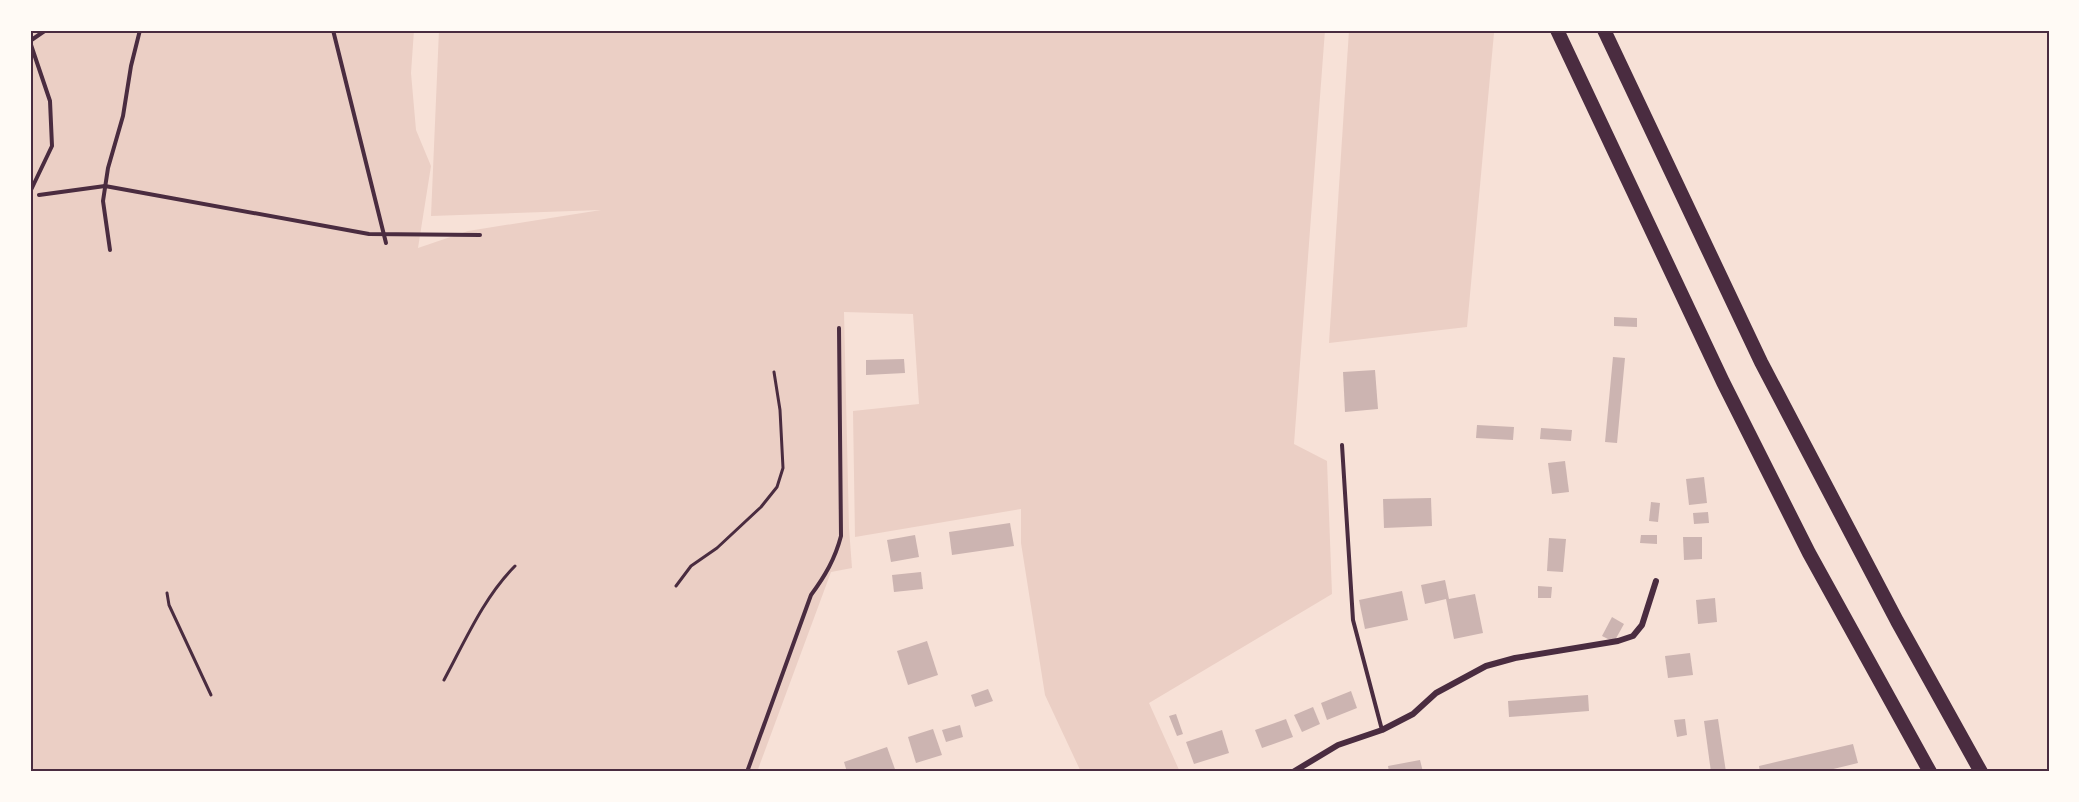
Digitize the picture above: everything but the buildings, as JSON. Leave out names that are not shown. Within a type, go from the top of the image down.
[{"type":"highway","points":[[1557,30],[1723,382],[1787,511],[1930,772]]},
{"type":"highway","points":[[1604,30],[1761,362],[1891,611],[1981,772]]},
{"type":"street","points":[[1293,772],[1338,745],[1382,730],[1413,714],[1437,693],[1486,666],[1515,658],[1618,642],[1633,636],[1645,620],[1656,581]]},
{"type":"lane","points":[[30,192],[52,146],[50,101],[30,41],[46,30]]},
{"type":"lane","points":[[111,250],[103,201],[108,168],[123,116],[131,66],[140,30]]},
{"type":"lane","points":[[333,30],[386,243]]},
{"type":"lane","points":[[39,195],[105,186],[369,234],[480,235]]},
{"type":"lane","points":[[747,772],[811,595],[826,575],[835,557],[841,536],[839,328]]},
{"type":"lane","points":[[1342,444],[1353,620],[1382,730]]},
{"type":"path","points":[[676,586],[691,566],[717,548],[761,507],[777,487],[783,468],[780,410],[774,372]]},
{"type":"path","points":[[444,680],[486,603],[504,577],[515,566]]},
{"type":"path","points":[[167,593],[169,605],[211,695]]},
{"type":"shaded area","points":[[30,30],[414,30],[411,73],[416,130],[431,166],[418,248],[468,231],[601,210],[431,216],[439,30],[1325,30],[1294,444],[1327,461],[1332,594],[1149,703],[1180,772],[1081,772],[1045,695],[1021,543],[1021,509],[855,537],[853,411],[919,404],[913,314],[844,312],[852,568],[831,572],[757,772],[30,772]]},
{"type":"shaded area","points":[[1349,30],[1484,30],[1494,33],[1467,327],[1329,343]]}]
